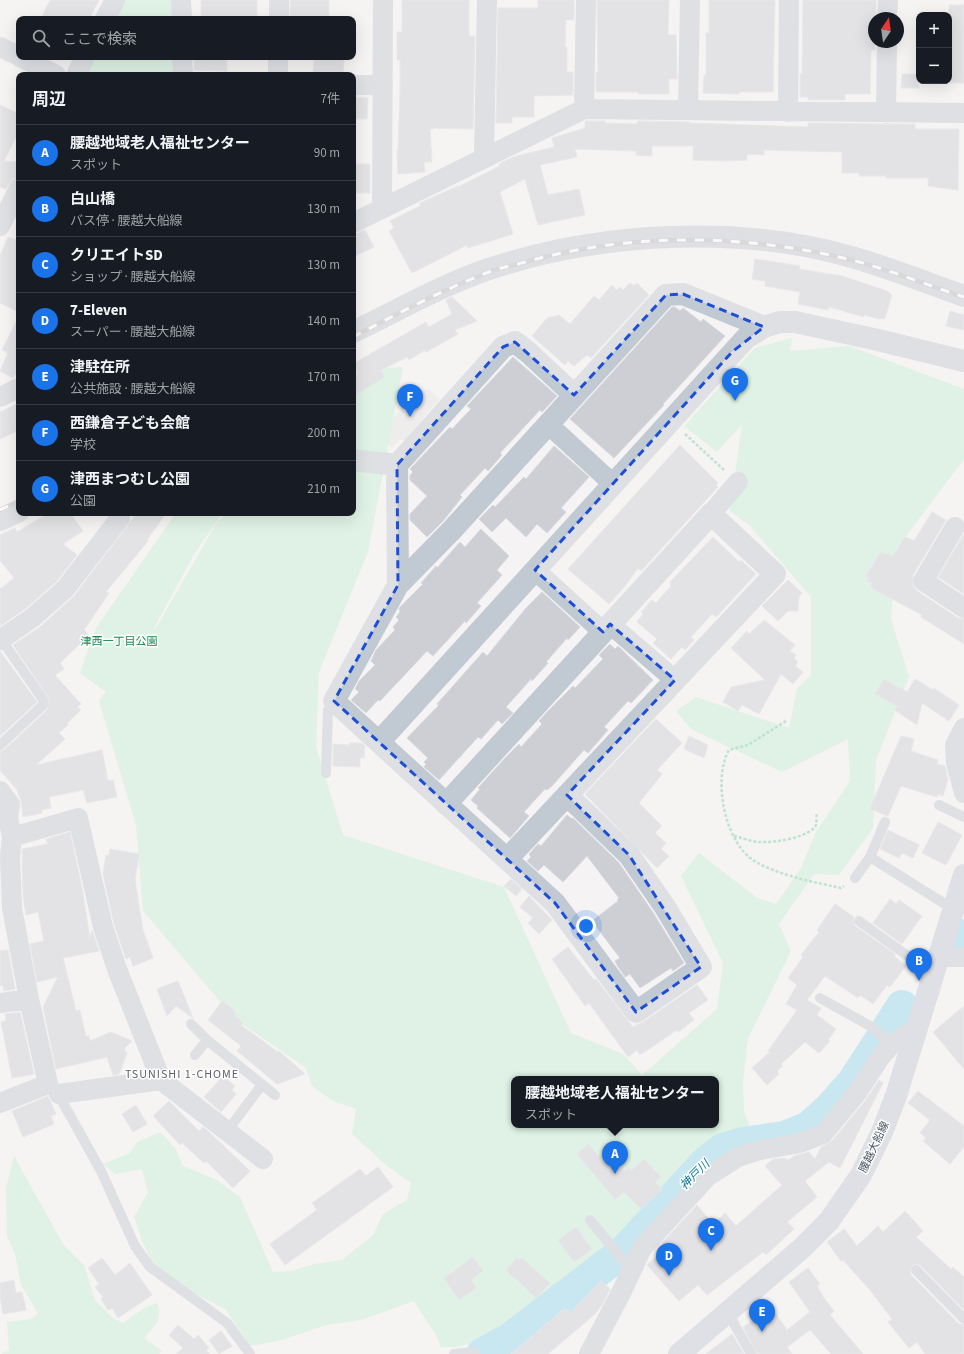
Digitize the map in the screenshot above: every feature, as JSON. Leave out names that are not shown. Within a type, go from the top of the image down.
[{"type":"main road","name":"腰越大船線","points":[[680,1354],[801,1249],[829,1221],[861,1175],[882,1132],[896,1096],[964,875]]},
{"type":"street","points":[[107,16],[115,0]]},
{"type":"street","points":[[181,0],[182,16]]},
{"type":"street","points":[[279,0],[279,16]]},
{"type":"street","points":[[382,208],[383,0]]},
{"type":"street","points":[[484,158],[487,0]]},
{"type":"street","points":[[584,108],[586,0]]},
{"type":"street","points":[[688,110],[690,0]]},
{"type":"street","points":[[788,112],[789,0]]},
{"type":"street","points":[[887,12],[888,0]]},
{"type":"street","points":[[0,47],[16,55]]},
{"type":"street","points":[[886,114],[887,48]]},
{"type":"street","points":[[26,60],[50,72]]},
{"type":"street","points":[[78,72],[84,60]]},
{"type":"street","points":[[182,60],[182,72]]},
{"type":"street","points":[[278,60],[278,72]]},
{"type":"street","points":[[356,85],[382,85]]},
{"type":"street","points":[[356,221],[584,108],[886,114],[964,113]]},
{"type":"street","points":[[0,226],[16,194]]},
{"type":"street","points":[[356,331],[446,286],[486,270],[570,248],[608,241],[668,236],[739,239],[813,248],[855,258],[964,296]]},
{"type":"street","points":[[567,795],[629,855],[665,907],[701,967],[636,1012],[555,903],[334,701],[398,586],[431,552],[666,295],[683,294],[764,327]]},
{"type":"street","points":[[379,742],[746,338],[764,327],[780,322],[795,322],[964,361]]},
{"type":"street","points":[[398,586],[397,465],[503,347],[514,342],[529,353],[574,395]]},
{"type":"street","points":[[0,397],[16,389]]},
{"type":"street","points":[[548,424],[612,484]]},
{"type":"street","points":[[356,460],[397,465]]},
{"type":"street","points":[[446,804],[711,514],[738,482]]},
{"type":"street","points":[[0,520],[16,512]]},
{"type":"street","points":[[507,859],[775,574],[711,514]]},
{"type":"street","points":[[0,640],[32,618],[65,589],[120,518],[120,516]]},
{"type":"street","points":[[955,527],[923,581],[964,608]]},
{"type":"street","points":[[535,570],[606,628],[675,680]]},
{"type":"street","points":[[964,728],[955,745],[956,763],[964,794]]},
{"type":"street","points":[[0,791],[10,804],[4,817],[12,837],[6,909],[53,1089]]},
{"type":"street","points":[[12,837],[78,818],[103,927],[117,969],[161,1080],[263,1158]]},
{"type":"street","points":[[936,965],[964,957]]},
{"type":"street","points":[[0,1003],[29,1000]]},
{"type":"street","points":[[589,1354],[628,1266],[642,1248],[708,1176],[738,1157],[760,1150],[800,1142],[823,1134],[856,1094],[889,1043],[918,1027]]},
{"type":"street","points":[[0,1102],[53,1089],[161,1080]]},
{"type":"lane","points":[[0,640],[44,701],[43,705],[0,745]]},
{"type":"lane","points":[[326,774],[328,710],[334,701]]},
{"type":"lane","points":[[940,805],[964,817]]},
{"type":"lane","points":[[855,878],[870,857],[885,822]]},
{"type":"lane","points":[[870,857],[953,909]]},
{"type":"lane","points":[[858,921],[936,965]]},
{"type":"lane","points":[[820,998],[872,1027],[889,1043]]},
{"type":"lane","points":[[191,1024],[207,1040],[261,1086],[275,1095]]},
{"type":"lane","points":[[195,1055],[207,1040]]},
{"type":"lane","points":[[228,1130],[261,1086]]},
{"type":"lane","points":[[53,1089],[100,1171],[135,1246],[150,1267],[227,1323],[250,1354]]},
{"type":"lane","points":[[590,1220],[628,1266]]},
{"type":"lane","points":[[916,1270],[964,1319]]},
{"type":"lane","points":[[728,1313],[751,1354]]},
{"type":"lane","points":[[454,1354],[474,1353]]},
{"type":"path","points":[[670,420],[738,482]]},
{"type":"path","points":[[786,721],[748,745],[729,750],[724,759],[721,776],[722,801],[736,842],[755,862],[776,871],[841,888],[855,878]]},
{"type":"path","points":[[734,836],[760,842],[770,842],[792,838],[811,832],[816,825],[817,813]]},
{"type":"highlighted area","points":[[683,294],[764,327],[732,352],[535,570],[603,632],[610,624],[675,680],[567,795],[629,855],[701,967],[636,1012],[555,903],[334,701],[398,585],[397,465],[503,347],[515,342],[574,395],[666,295]]},
{"type":"shaded area","points":[[429,389],[439,399],[405,440],[399,440],[392,448],[382,439],[387,426],[403,407],[401,405],[408,396]]},
{"type":"green space","points":[[122,0],[175,0],[175,16],[114,16]]},
{"type":"green space","points":[[90,60],[175,60],[175,70],[173,72],[84,72]]},
{"type":"green space","name":"津西一丁目公園","points":[[792,338],[790,351],[849,346],[964,389],[964,459],[897,548],[891,619],[909,677],[876,760],[873,828],[839,875],[814,874],[779,924],[791,951],[748,1038],[743,1081],[744,1112],[751,1129],[733,1136],[696,1163],[652,1207],[623,1241],[602,1261],[522,1309],[477,1342],[456,1347],[441,1347],[436,1335],[414,1301],[361,1320],[326,1325],[282,1340],[250,1346],[225,1309],[195,1294],[155,1268],[142,1241],[134,1217],[148,1192],[142,1169],[115,1174],[103,1164],[130,1153],[137,1142],[160,1132],[175,1148],[183,1166],[215,1179],[240,1197],[273,1272],[291,1271],[315,1264],[342,1260],[373,1235],[383,1214],[407,1200],[411,1183],[387,1166],[352,1134],[356,1109],[333,1101],[312,1086],[306,1068],[235,1019],[143,911],[136,825],[99,701],[106,692],[80,673],[96,628],[174,516],[220,516],[193,556],[152,632],[159,623],[216,524],[224,516],[356,516],[356,370],[403,367],[368,552],[319,672],[316,747],[343,835],[504,887],[571,1033],[623,1054],[642,1075],[717,1009],[723,963],[681,876],[699,853],[757,898],[776,904],[801,868],[816,832],[850,781],[848,739],[782,772],[691,729],[676,711],[696,697],[789,728],[797,689],[811,675],[811,597],[750,526],[730,511],[742,424],[717,452],[684,426],[755,348]]},
{"type":"green space","points":[[14,1156],[63,1244],[84,1265],[95,1300],[113,1318],[123,1323],[144,1308],[157,1303],[159,1318],[144,1338],[162,1351],[159,1354],[1,1354],[9,1350],[7,1322],[31,1319],[38,1313],[21,1285],[15,1254],[7,1236],[6,1188]]},
{"type":"building","points":[[50,0],[99,0],[91,16],[42,16]]},
{"type":"building","points":[[201,0],[257,0],[257,16],[201,16]]},
{"type":"building","points":[[290,0],[329,0],[329,16],[290,16]]},
{"type":"building","points":[[402,0],[469,0],[469,36],[475,36],[473,129],[430,129],[432,162],[424,162],[425,172],[398,174],[397,150],[400,60],[397,60],[397,32],[402,32]]},
{"type":"building","points":[[538,0],[574,0],[574,20],[566,20],[565,47],[567,47],[567,72],[573,72],[573,95],[534,96],[534,117],[512,117],[512,123],[496,123],[498,8],[538,8]]},
{"type":"building","points":[[597,0],[669,0],[668,35],[676,35],[677,79],[669,79],[669,94],[596,92],[596,72],[598,72]]},
{"type":"building","points":[[709,0],[775,0],[773,92],[739,92],[739,94],[703,93],[704,75],[706,75],[706,33],[709,33]]},
{"type":"building","points":[[803,0],[876,0],[876,12],[868,12],[868,48],[875,48],[875,50],[871,50],[870,94],[845,94],[845,100],[808,100],[808,97],[800,97],[800,74],[802,74]]},
{"type":"building","points":[[949,5],[964,5],[964,83],[952,83],[952,12],[949,12]]},
{"type":"building","points":[[194,60],[227,60],[227,71],[194,70]]},
{"type":"building","points":[[314,60],[344,60],[343,72],[313,72]]},
{"type":"building","points":[[902,74],[916,74],[916,84],[919,84],[919,88],[901,88]]},
{"type":"building","points":[[356,97],[368,98],[367,119],[356,119]]},
{"type":"building","points":[[0,105],[16,113],[16,137],[4,161],[16,162],[16,178],[12,179],[6,189],[0,187]]},
{"type":"building","points":[[585,121],[637,124],[637,121],[690,122],[808,127],[808,123],[886,125],[915,124],[915,129],[959,129],[958,190],[928,186],[928,178],[886,178],[886,176],[859,176],[859,173],[842,173],[842,152],[764,150],[764,155],[747,154],[747,160],[726,161],[693,160],[693,146],[652,146],[652,156],[636,155],[636,151],[575,149],[577,157],[540,165],[548,195],[579,189],[585,215],[538,225],[525,179],[500,192],[513,234],[468,248],[467,245],[412,273],[389,231],[394,228],[390,221],[420,206],[420,203],[458,187],[500,166],[499,164],[513,157],[554,147],[552,138],[585,128]]},
{"type":"building","points":[[356,164],[370,164],[370,193],[356,193]]},
{"type":"building","points":[[365,230],[374,247],[356,256],[356,234]]},
{"type":"building","points":[[8,237],[16,240],[16,311],[0,303],[0,256]]},
{"type":"building","points":[[755,259],[800,266],[799,269],[842,276],[887,291],[892,295],[885,318],[879,319],[864,315],[864,317],[829,307],[828,310],[798,304],[800,292],[765,286],[765,281],[752,279]]},
{"type":"building","points":[[630,283],[634,286],[637,283],[649,295],[591,358],[587,355],[574,366],[568,361],[565,365],[532,336],[547,318],[559,315],[570,324],[594,296],[599,300],[612,285],[617,290],[620,287],[623,290]]},
{"type":"building","points":[[452,297],[477,321],[455,330],[458,334],[426,352],[425,350],[409,360],[407,357],[381,370],[385,377],[356,394],[356,376],[359,374],[356,369],[356,362],[426,322],[429,327],[452,314],[446,300]]},
{"type":"building","points":[[672,307],[675,307],[680,311],[683,308],[701,322],[703,319],[725,336],[663,404],[664,405],[614,458],[570,419]]},
{"type":"building","points":[[950,311],[964,315],[964,330],[946,326]]},
{"type":"building","points":[[16,322],[16,374],[13,378],[0,371],[8,353],[2,350]]},
{"type":"building","points":[[513,357],[557,396],[542,412],[540,410],[500,453],[502,455],[488,471],[485,468],[460,495],[462,497],[444,520],[427,537],[410,520],[410,514],[427,496],[410,480],[410,475],[413,472],[410,469],[450,427],[452,429],[471,409],[467,406]]},
{"type":"building","points":[[16,404],[16,431],[0,439],[0,412]]},
{"type":"building","points":[[680,445],[718,483],[716,485],[718,487],[641,571],[638,568],[626,585],[609,604],[568,569]]},
{"type":"building","points":[[554,446],[589,477],[561,508],[566,512],[547,533],[537,524],[526,537],[506,518],[492,532],[479,519],[493,505],[495,507],[524,477],[526,479]]},
{"type":"building","points":[[932,512],[946,520],[913,575],[913,586],[917,591],[958,618],[964,619],[964,644],[921,617],[922,615],[870,587],[872,583],[867,581],[869,577],[866,576],[881,552],[893,556],[905,537],[914,541]]},
{"type":"building","points":[[44,516],[72,516],[83,531],[63,544],[77,555],[57,581],[25,609],[0,626],[0,589],[14,578],[0,560],[0,535],[15,528],[17,532]]},
{"type":"building","points":[[135,516],[164,516],[147,540],[148,541],[106,592],[109,593],[84,630],[89,635],[60,663],[64,669],[55,675],[81,704],[77,707],[81,710],[59,733],[65,739],[36,765],[102,750],[108,781],[113,780],[117,797],[87,803],[83,790],[49,797],[51,808],[41,810],[42,813],[23,817],[21,801],[17,790],[0,770],[0,751],[4,750],[47,710],[50,700],[13,645],[40,627],[74,596]]},
{"type":"building","points":[[481,529],[509,556],[497,570],[502,575],[477,603],[481,606],[466,623],[465,621],[433,656],[427,651],[380,701],[378,700],[366,713],[351,700],[359,692],[355,689],[359,681],[375,665],[371,661],[376,650],[395,630],[393,627],[399,620],[396,617],[400,612],[399,608],[423,584],[421,583],[436,566],[437,568],[460,542],[465,547]]},
{"type":"building","points":[[964,534],[964,594],[938,577]]},
{"type":"building","points":[[713,537],[739,562],[741,560],[756,574],[716,617],[712,614],[691,637],[694,640],[685,650],[682,647],[671,659],[653,643],[657,639],[637,622],[643,614],[641,612],[652,600],[656,603],[671,586],[670,582]]},
{"type":"building","points":[[788,580],[802,593],[799,597],[798,611],[788,611],[778,621],[762,606]]},
{"type":"building","points":[[542,592],[580,627],[568,640],[567,638],[546,662],[548,663],[532,681],[531,679],[506,707],[513,713],[502,724],[498,720],[481,739],[478,737],[439,780],[424,767],[426,764],[424,762],[428,758],[407,738],[439,705],[437,704],[483,652],[487,656],[526,608]]},
{"type":"building","points":[[764,620],[795,645],[790,651],[796,655],[794,658],[798,662],[795,666],[803,672],[793,684],[781,674],[759,714],[742,705],[738,711],[723,702],[731,687],[765,680],[731,648],[747,631],[749,634]]},
{"type":"building","points":[[610,644],[615,649],[618,646],[653,680],[631,703],[628,701],[604,727],[608,730],[588,753],[584,750],[552,786],[547,790],[545,789],[524,812],[529,816],[510,838],[477,808],[478,806],[471,800],[480,789],[478,788],[505,758],[519,744],[521,747],[542,724],[539,721],[548,711],[573,686],[575,688],[603,659],[599,655]]},
{"type":"building","points":[[0,651],[37,702],[0,736]]},
{"type":"building","points":[[884,679],[907,692],[915,679],[933,690],[934,688],[959,705],[949,721],[922,703],[917,725],[895,710],[897,706],[875,694]]},
{"type":"building","points":[[656,719],[682,743],[657,770],[662,774],[639,803],[662,826],[655,833],[666,843],[661,849],[669,856],[657,868],[585,794]]},
{"type":"building","points":[[689,736],[708,745],[704,758],[684,749]]},
{"type":"building","points":[[901,736],[914,739],[911,751],[938,760],[937,764],[945,766],[948,779],[943,796],[938,794],[937,797],[901,786],[888,816],[870,809]]},
{"type":"building","points":[[350,743],[362,743],[365,746],[364,758],[360,758],[360,767],[333,766],[333,744],[349,745]]},
{"type":"building","points":[[567,815],[572,819],[573,818],[619,863],[652,911],[684,963],[673,971],[671,968],[640,988],[630,974],[625,977],[615,961],[620,958],[592,921],[618,901],[617,900],[619,898],[587,856],[563,882],[544,865],[538,871],[527,861],[531,857],[529,854],[538,844],[541,846]]},
{"type":"building","points":[[938,822],[962,835],[946,865],[922,853]]},
{"type":"building","points":[[888,830],[919,845],[913,858],[902,853],[899,858],[880,849]]},
{"type":"building","points":[[70,832],[82,888],[90,939],[92,930],[99,951],[63,958],[76,1011],[80,1010],[86,1037],[89,1036],[90,1041],[111,1032],[132,1041],[124,1049],[127,1053],[119,1074],[113,1075],[107,1057],[56,1069],[43,1007],[58,977],[37,982],[30,944],[44,941],[38,912],[26,915],[23,896],[22,849],[48,844],[46,839]]},
{"type":"building","points":[[110,849],[139,854],[135,880],[143,930],[153,958],[133,966],[130,957],[126,959],[114,924],[103,874],[106,855],[109,856]]},
{"type":"building","points":[[511,879],[522,889],[516,896],[504,886]]},
{"type":"building","points":[[529,896],[552,920],[539,934],[528,923],[533,918],[520,907]]},
{"type":"building","points":[[890,899],[896,904],[899,900],[922,916],[902,944],[873,923]]},
{"type":"building","points":[[835,904],[854,917],[853,921],[855,926],[895,954],[894,956],[906,966],[890,987],[887,985],[873,1004],[860,995],[858,998],[825,976],[807,1000],[821,1008],[817,1015],[836,1029],[828,1040],[830,1041],[819,1053],[805,1042],[781,1064],[783,1066],[777,1071],[779,1074],[767,1085],[752,1068],[770,1052],[768,1051],[797,1010],[786,1004],[797,985],[788,978],[803,957],[801,955],[819,932],[817,930]]},
{"type":"building","points":[[568,947],[594,980],[596,979],[633,1027],[643,1022],[697,985],[708,1000],[689,1013],[694,1020],[678,1032],[677,1030],[640,1055],[637,1050],[628,1057],[589,1003],[585,1006],[552,959]]},
{"type":"building","points":[[8,950],[15,989],[4,991],[3,985],[0,986],[0,951]]},
{"type":"building","points":[[178,981],[193,1018],[176,1006],[167,1016],[157,989]]},
{"type":"building","points":[[222,1001],[234,1010],[236,1017],[243,1023],[241,1025],[278,1052],[279,1051],[305,1074],[277,1084],[237,1051],[241,1046],[208,1020]]},
{"type":"building","points":[[964,1006],[964,1069],[933,1032]]},
{"type":"building","points":[[20,1012],[34,1074],[12,1078],[1,1022],[6,1021],[5,1014]]},
{"type":"building","points":[[223,1076],[235,1086],[232,1090],[236,1094],[221,1112],[204,1097]]},
{"type":"building","points":[[879,1080],[883,1083],[840,1168],[829,1162],[805,1181],[817,1197],[787,1222],[794,1229],[766,1255],[763,1252],[707,1295],[698,1285],[679,1301],[647,1265],[666,1248],[662,1243],[697,1205],[713,1224],[725,1213],[736,1226],[782,1185],[765,1166],[773,1159],[783,1158],[789,1160],[794,1156],[809,1152],[815,1159],[821,1147],[832,1141],[865,1101]]},
{"type":"building","points":[[918,1091],[964,1126],[964,1147],[950,1164],[923,1141],[926,1138],[920,1133],[930,1120],[908,1103]]},
{"type":"building","points":[[48,1096],[56,1114],[51,1116],[54,1124],[23,1137],[12,1111]]},
{"type":"building","points":[[169,1101],[199,1131],[203,1127],[207,1130],[250,1171],[233,1188],[206,1161],[204,1163],[182,1143],[180,1145],[153,1116]]},
{"type":"building","points":[[136,1105],[147,1124],[133,1132],[122,1114]]},
{"type":"building","points":[[588,1144],[604,1162],[607,1159],[612,1166],[617,1162],[625,1171],[629,1167],[632,1170],[644,1159],[661,1177],[655,1182],[662,1189],[641,1209],[624,1192],[615,1199],[577,1154]]},
{"type":"building","points":[[378,1167],[393,1187],[285,1265],[270,1244],[317,1210],[312,1203],[360,1169],[366,1176]]},
{"type":"building","points":[[905,1211],[923,1231],[916,1237],[951,1269],[953,1267],[964,1277],[964,1310],[920,1265],[914,1264],[910,1269],[911,1275],[959,1324],[964,1325],[964,1354],[925,1354],[917,1342],[909,1348],[888,1322],[892,1319],[870,1290],[843,1260],[841,1261],[827,1242],[844,1229],[857,1246],[878,1226],[883,1232]]},
{"type":"building","points":[[576,1227],[592,1249],[574,1262],[558,1240]]},
{"type":"building","points":[[473,1257],[483,1271],[471,1280],[476,1288],[459,1300],[444,1278]]},
{"type":"building","points":[[102,1258],[115,1275],[130,1263],[152,1295],[118,1318],[112,1308],[108,1310],[101,1299],[103,1297],[95,1287],[99,1284],[88,1268]]},
{"type":"building","points":[[517,1258],[520,1260],[522,1258],[550,1283],[536,1298],[506,1270]]},
{"type":"building","points":[[808,1268],[820,1284],[817,1286],[834,1311],[830,1315],[863,1354],[831,1354],[810,1330],[787,1347],[792,1354],[757,1354],[743,1327],[772,1308],[787,1330],[810,1312],[789,1282]]},
{"type":"building","points":[[14,1280],[16,1293],[22,1292],[26,1310],[3,1314],[0,1297],[0,1283]]},
{"type":"building","points":[[601,1281],[610,1289],[602,1305],[595,1314],[548,1354],[511,1354],[565,1308],[570,1313]]},
{"type":"building","points":[[178,1325],[194,1339],[198,1335],[209,1348],[206,1350],[210,1354],[176,1354],[183,1348],[169,1335]]},
{"type":"building","points":[[221,1331],[232,1346],[219,1354],[209,1340]]},
{"type":"building","points":[[732,1334],[744,1354],[706,1354]]},
{"type":"waterway","name":"神戸川","points":[[482,1354],[509,1339],[623,1252],[705,1163],[723,1149],[744,1143],[784,1137],[809,1127],[829,1109],[853,1082],[902,1006]]},
{"type":"railway","points":[[356,335],[437,294],[494,270],[569,252],[609,245],[650,241],[731,241],[812,251],[866,264],[964,297]]},
{"type":"railway","points":[[0,510],[16,502]]},
{"type":"place","name":"津西まつむし公園","points":[[735,401]]},
{"type":"place","name":"西鎌倉子ども会館","points":[[410,417]]},
{"type":"place","name":"白山橋","points":[[919,981]]},
{"type":"place","name":"腰越地域老人福祉センター","points":[[615,1174]]},
{"type":"place","name":"クリエイトSD","points":[[711,1251]]},
{"type":"place","name":"7-Eleven","points":[[669,1276]]},
{"type":"place","name":"津駐在所","points":[[762,1332]]},
{"type":"district","name":"TSUNISHI 1-CHOME","points":[[182,1074]]}]
